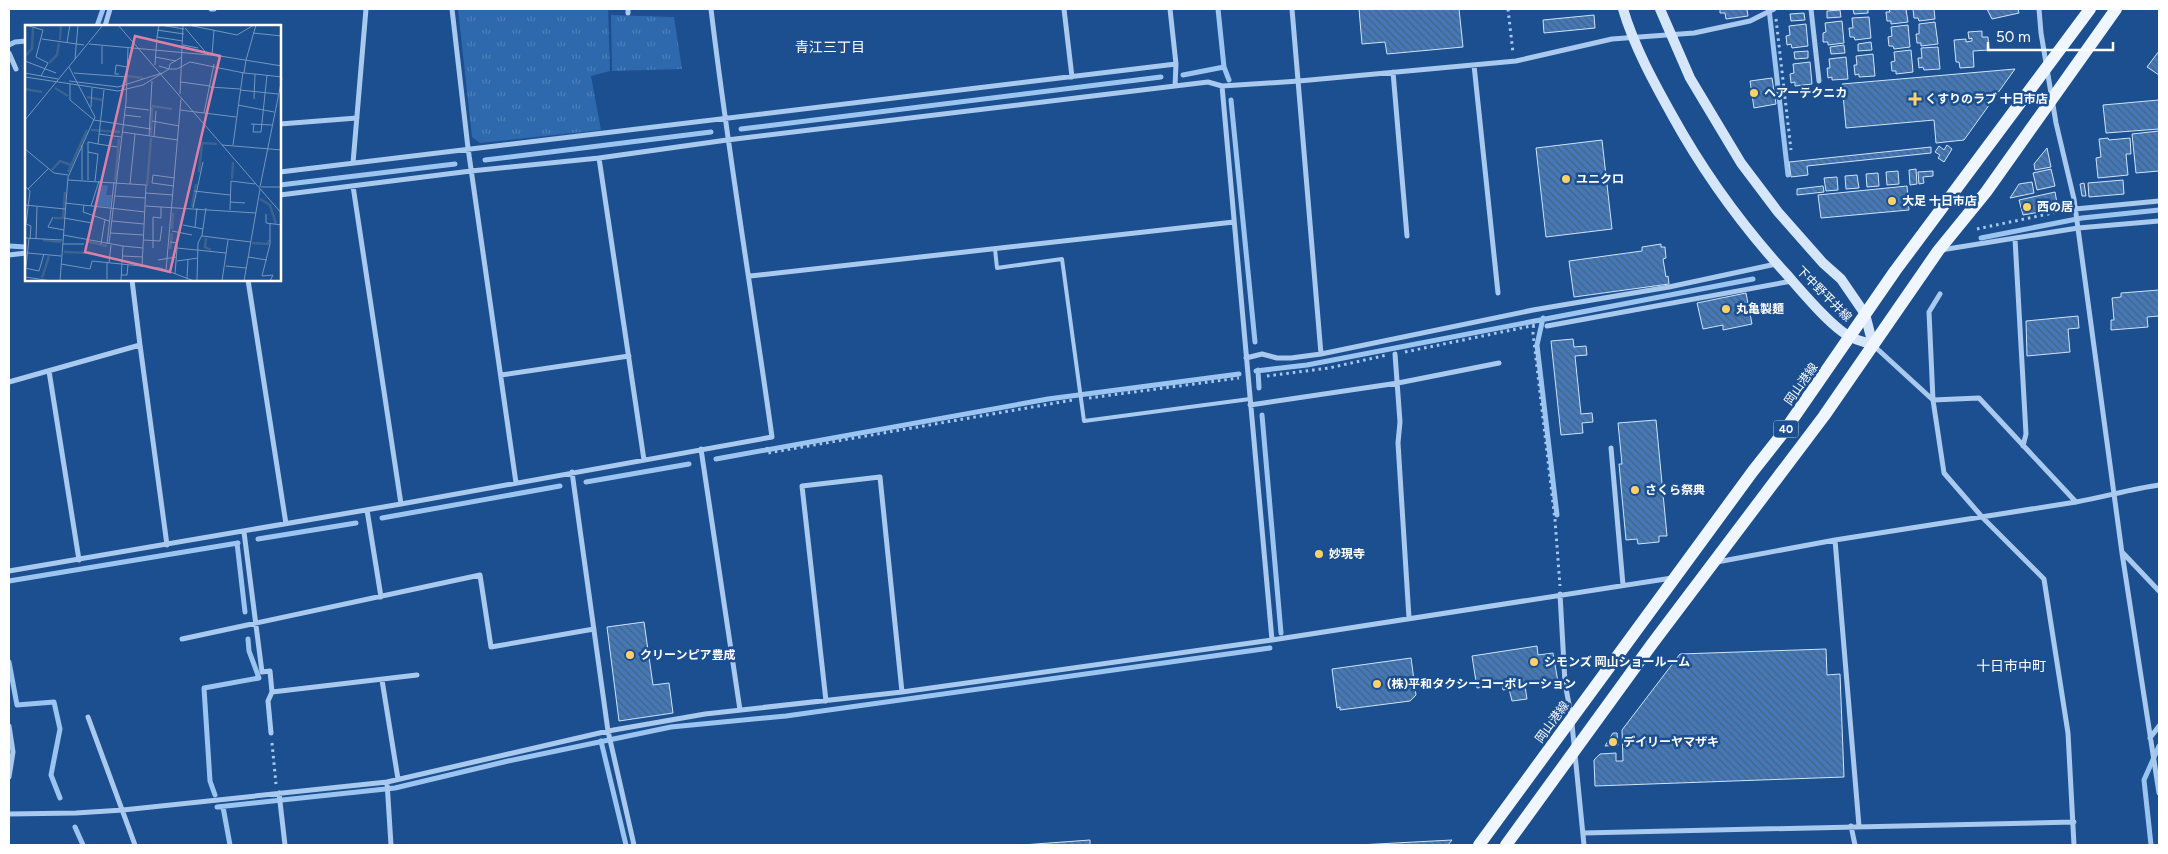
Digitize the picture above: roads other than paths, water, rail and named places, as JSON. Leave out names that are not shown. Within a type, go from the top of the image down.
[{"type":"main road","name":"岡山港線","points":[[1479,845],[1753,471],[1783,433],[1895,271],[2090,9]]},
{"type":"main road","name":"40","points":[[1506,845],[1713,563],[1824,416],[1938,251],[1986,192],[2116,9]]},
{"type":"street","points":[[105,25],[110,9]]},
{"type":"street","points":[[353,163],[366,9]]},
{"type":"street","points":[[452,9],[471,171],[516,484]]},
{"type":"street","points":[[9,571],[244,532],[772,437],[750,276],[724,120],[711,9]]},
{"type":"street","points":[[1064,9],[1072,77]]},
{"type":"street","points":[[1170,9],[1176,64],[1175,86]]},
{"type":"street","points":[[1292,9],[1320,354]]},
{"type":"street","name":"下中野平井線","points":[[1623,9],[1633,37],[1660,95],[1716,189],[1752,237],[1814,306],[1850,337],[1873,345]]},
{"type":"street","name":"下中野平井線","points":[[1660,9],[1690,78],[1715,122],[1741,163],[1778,212],[1823,263],[1841,279],[1865,314],[1873,345]]},
{"type":"street","points":[[281,195],[471,171],[599,158],[727,140],[1208,82],[1222,86],[1299,81],[1514,62],[1612,39],[1694,33],[1750,21],[1774,9]]},
{"type":"street","points":[[1811,9],[1819,81]]},
{"type":"street","points":[[2040,9],[2046,67],[2075,210],[2122,553],[2159,793]]},
{"type":"street","points":[[9,53],[16,69]]},
{"type":"street","points":[[281,172],[468,148],[724,120],[1176,64]]},
{"type":"street","points":[[1474,65],[1498,293]]},
{"type":"street","points":[[1393,72],[1407,236]]},
{"type":"street","points":[[1222,86],[1272,640]]},
{"type":"street","points":[[281,124],[356,118]]},
{"type":"street","points":[[599,158],[644,460]]},
{"type":"street","points":[[353,186],[401,504]]},
{"type":"street","points":[[2075,210],[2159,202]]},
{"type":"street","points":[[1938,251],[2077,227],[2159,221]]},
{"type":"street","points":[[750,276],[1234,222]]},
{"type":"street","points":[[2015,239],[2026,434],[2023,446]]},
{"type":"street","points":[[9,255],[25,254]]},
{"type":"street","points":[[1246,358],[1262,354],[1277,358],[1291,358],[1320,354],[1532,310],[1669,287],[1776,264]]},
{"type":"street","points":[[132,281],[167,545]]},
{"type":"street","points":[[248,281],[286,524]]},
{"type":"street","points":[[1547,326],[1792,281]]},
{"type":"street","points":[[1940,294],[1929,312],[1932,400],[1944,473],[1983,518],[2044,579],[2068,733],[2074,845]]},
{"type":"street","points":[[9,382],[140,345]]},
{"type":"street","points":[[1873,345],[1932,400],[1979,398],[2076,502]]},
{"type":"street","points":[[1395,354],[1400,422],[1398,443],[1409,618]]},
{"type":"street","points":[[501,375],[630,356]]},
{"type":"street","points":[[1250,402],[1398,383],[1499,363]]},
{"type":"street","points":[[49,371],[79,560]]},
{"type":"street","points":[[1612,448],[1623,585]]},
{"type":"street","points":[[700,450],[740,710]]},
{"type":"street","points":[[572,472],[609,737],[634,845]]},
{"type":"street","points":[[826,701],[802,486],[880,477],[902,692]]},
{"type":"street","points":[[1713,563],[1835,540],[2076,502],[2114,494],[2123,490],[2159,485]]},
{"type":"street","points":[[367,510],[382,597]]},
{"type":"street","points":[[244,532],[262,672],[270,671],[272,692],[268,702],[271,732]]},
{"type":"street","points":[[1835,540],[1859,826]]},
{"type":"street","points":[[2122,553],[2159,591]]},
{"type":"street","points":[[182,639],[480,576],[491,647],[594,629]]},
{"type":"street","points":[[9,814],[123,810],[387,786],[398,779],[609,737],[705,714],[902,692],[1272,640],[1560,594],[1675,578]]},
{"type":"street","points":[[1560,594],[1565,683],[1575,752],[1584,845]]},
{"type":"street","points":[[272,692],[417,675]]},
{"type":"street","points":[[382,680],[398,779]]},
{"type":"street","points":[[88,717],[135,845]]},
{"type":"street","points":[[9,726],[13,752],[9,777]]},
{"type":"street","points":[[2150,738],[2159,726]]},
{"type":"street","points":[[387,786],[391,845]]},
{"type":"street","points":[[279,797],[285,845]]},
{"type":"street","points":[[1583,833],[2074,822]]},
{"type":"street","points":[[1851,826],[1855,845]]},
{"type":"lane","points":[[995,249],[997,268],[1062,260],[1084,421],[1250,402]]},
{"type":"waterway","points":[[97,25],[103,9]]},
{"type":"waterway","points":[[1218,9],[1224,67]]},
{"type":"waterway","points":[[1769,9],[1788,175]]},
{"type":"waterway","points":[[9,45],[25,41]]},
{"type":"waterway","points":[[1183,75],[1224,67],[1229,80]]},
{"type":"waterway","points":[[741,129],[1161,77]]},
{"type":"waterway","points":[[1231,100],[1255,342]]},
{"type":"waterway","points":[[485,160],[711,132]]},
{"type":"waterway","points":[[281,185],[455,164]]},
{"type":"waterway","points":[[1981,238],[2082,218],[2159,210]]},
{"type":"waterway","points":[[9,246],[25,247]]},
{"type":"waterway","points":[[1256,371],[1307,365],[1753,279]]},
{"type":"waterway","points":[[1543,318],[1537,345],[1557,515]]},
{"type":"waterway","points":[[1258,370],[1259,388]]},
{"type":"waterway","points":[[716,459],[1048,399],[1239,374]]},
{"type":"waterway","points":[[1262,415],[1281,633]]},
{"type":"waterway","points":[[586,482],[689,464]]},
{"type":"waterway","points":[[382,518],[560,486]]},
{"type":"waterway","points":[[258,539],[356,523]]},
{"type":"waterway","points":[[237,543],[245,612]]},
{"type":"waterway","points":[[9,581],[238,543]]},
{"type":"waterway","points":[[215,795],[210,781],[204,688],[259,678],[249,651],[248,639]]},
{"type":"waterway","points":[[217,807],[395,788],[508,761],[671,727],[786,716],[1270,648]]},
{"type":"waterway","points":[[9,662],[17,705],[54,702],[60,729],[51,775],[60,798]]},
{"type":"waterway","points":[[601,741],[626,845]]},
{"type":"waterway","points":[[2151,845],[2144,780],[2159,746]]},
{"type":"waterway","points":[[223,807],[230,845]]},
{"type":"waterway","points":[[75,827],[83,845]]},
{"type":"place","name":"ヘアーテクニカ","points":[[1754,93]]},
{"type":"place","name":"くすりのラブ 十日市店","points":[[1915,99]]},
{"type":"place","name":"ユニクロ","points":[[1566,179]]},
{"type":"place","name":"大足 十日市店","points":[[1892,201]]},
{"type":"place","name":"西の居","points":[[2027,207]]},
{"type":"place","name":"丸亀製麺","points":[[1726,309]]},
{"type":"place","name":"さくら祭典","points":[[1635,490]]},
{"type":"place","name":"妙現寺","points":[[1319,554]]},
{"type":"place","name":"クリーンピア豊成","points":[[630,655]]},
{"type":"place","name":"シモンズ 岡山ショールーム","points":[[1534,662]]},
{"type":"place","name":"(株)平和タクシーコーポレーション","points":[[1377,684]]},
{"type":"place","name":"デイリーヤマザキ","points":[[1613,742]]},
{"type":"district","name":"青江三丁目","points":[[830,47]]},
{"type":"district","name":"十日市中町","points":[[2011,666]]}]
